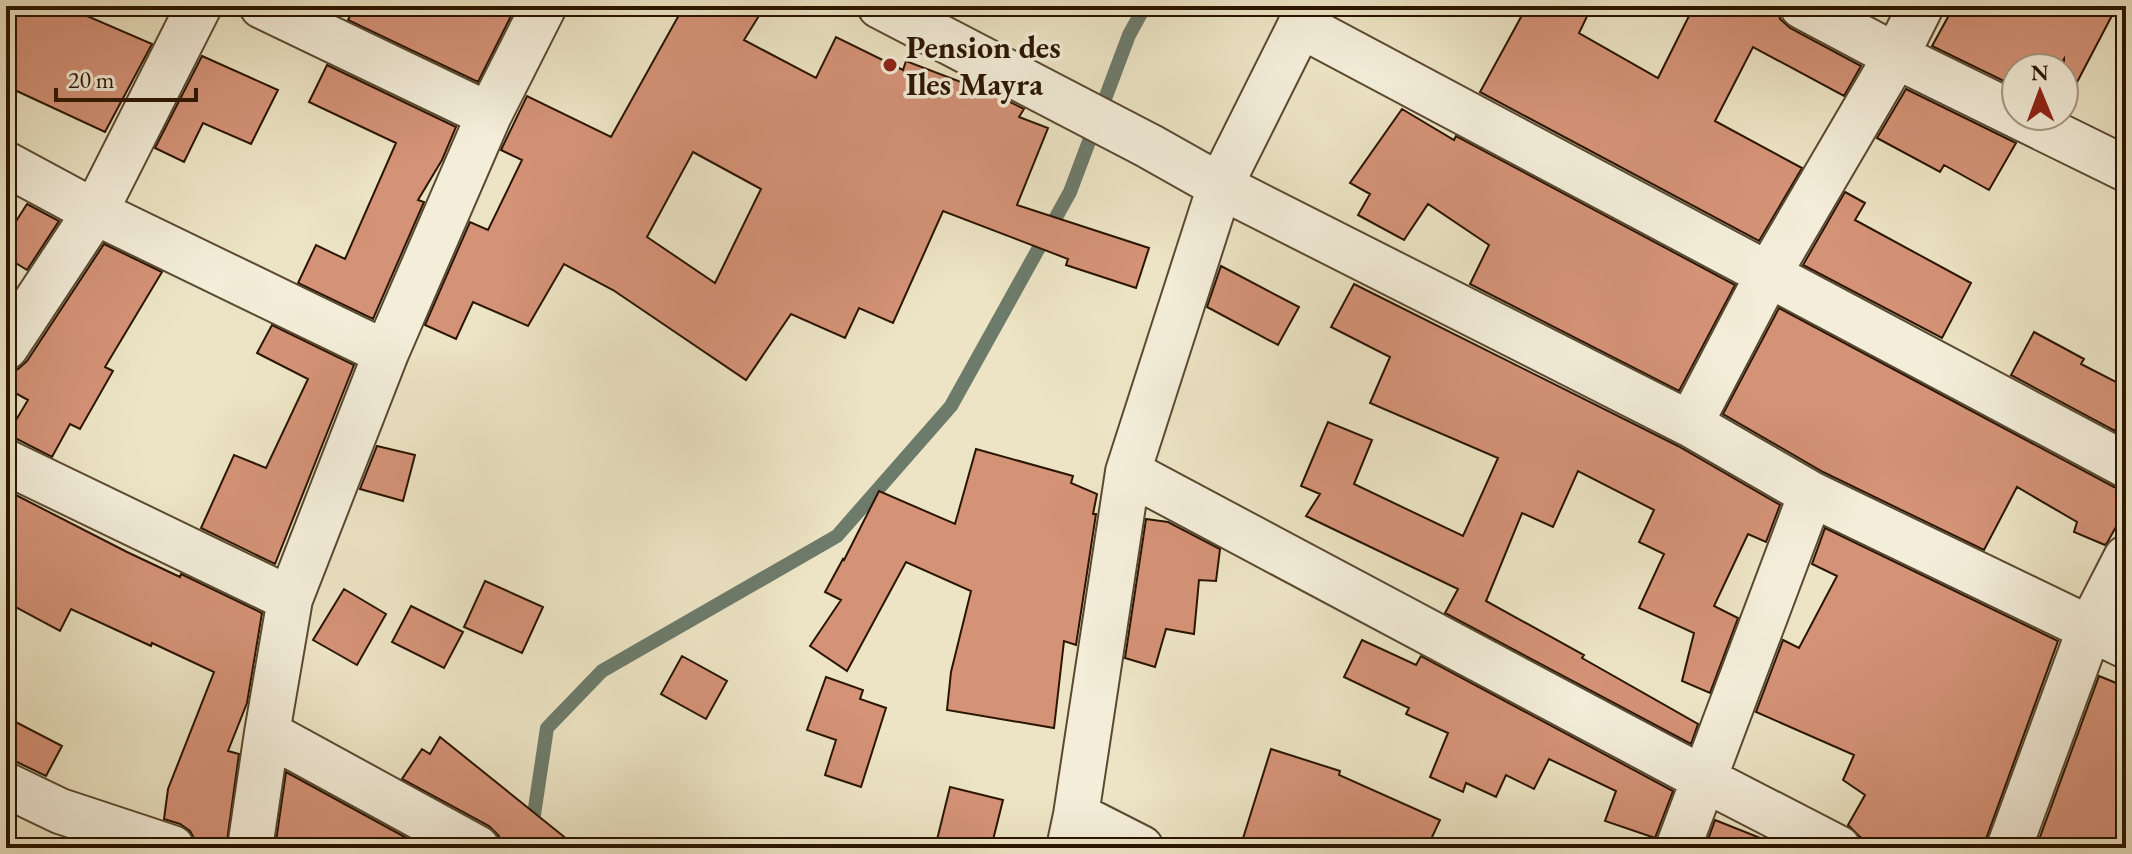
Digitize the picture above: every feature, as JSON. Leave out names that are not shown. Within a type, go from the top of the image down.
[{"type":"street","points":[[6,347],[95,212],[199,6]]},
{"type":"street","points":[[262,6],[489,115]]},
{"type":"street","points":[[250,848],[290,599],[386,353],[489,115],[544,6]]},
{"type":"street","points":[[880,6],[1220,186],[1690,424],[1811,494],[2108,637]]},
{"type":"street","points":[[1802,6],[2000,108]]},
{"type":"street","points":[[1690,424],[1769,273],[1896,56],[1921,6]]},
{"type":"street","points":[[1141,848],[1072,831],[1128,472],[1220,186],[1305,15],[1769,273],[2126,465]]},
{"type":"street","points":[[2050,132],[2126,169]]},
{"type":"street","points":[[6,164],[95,212],[386,353]]},
{"type":"street","points":[[6,462],[290,599]]},
{"type":"street","points":[[1128,472],[1838,848]]},
{"type":"street","points":[[1678,848],[1811,494]]},
{"type":"street","points":[[2009,848],[2108,637],[2126,558]]},
{"type":"street","points":[[267,733],[470,845]]},
{"type":"street","points":[[6,785],[60,811],[172,848]]},
{"type":"building","points":[[6,6],[64,6],[152,44],[105,132],[6,86]]},
{"type":"building","points":[[355,6],[516,6],[478,82],[348,20]]},
{"type":"building","points":[[684,6],[765,6],[744,40],[816,78],[836,37],[903,70],[906,61],[1024,109],[1019,117],[1048,128],[1017,205],[1149,248],[1136,288],[1066,265],[1068,259],[943,211],[893,323],[859,308],[845,338],[791,314],[746,380],[613,290],[564,264],[528,326],[473,302],[456,339],[425,325],[470,222],[488,230],[522,160],[501,150],[527,96],[611,137]],"holes":[[[693,152],[761,189],[715,283],[647,237]]]},
{"type":"building","points":[[1527,6],[1592,6],[1579,33],[1658,78],[1691,12],[1679,6],[1777,6],[1780,19],[1790,28],[1861,66],[1844,96],[1753,47],[1715,121],[1802,168],[1759,241],[1480,92]]},
{"type":"building","points":[[1954,6],[2117,6],[2080,77],[2080,52],[2000,52],[2000,79],[1932,46]]},
{"type":"building","points":[[202,56],[278,90],[251,144],[203,123],[184,162],[155,148]]},
{"type":"building","points":[[327,65],[456,127],[442,160],[418,200],[424,202],[373,319],[298,283],[316,245],[345,259],[396,143],[309,102]]},
{"type":"building","points":[[1906,89],[2016,143],[1989,190],[1944,165],[1940,172],[1877,138]]},
{"type":"building","points":[[1402,109],[1454,140],[1456,136],[1735,285],[1679,391],[1470,284],[1489,245],[1428,204],[1404,240],[1358,215],[1370,194],[1350,183]]},
{"type":"building","points":[[1845,192],[1865,203],[1855,220],[1971,283],[1942,338],[1803,265]]},
{"type":"building","points":[[27,204],[59,221],[27,270],[6,257],[6,237]]},
{"type":"building","points":[[104,244],[162,272],[105,367],[113,371],[80,429],[70,424],[52,457],[17,439],[6,437],[28,400],[6,388],[6,378],[10,371],[27,361]]},
{"type":"building","points":[[1221,266],[1299,307],[1278,345],[1207,307]]},
{"type":"building","points":[[1354,284],[1678,446],[1780,505],[1766,542],[1748,534],[1714,606],[1738,618],[1710,693],[1682,681],[1694,633],[1639,608],[1664,554],[1639,542],[1654,510],[1578,471],[1553,527],[1522,513],[1486,601],[1584,655],[1582,658],[1698,724],[1691,744],[1445,613],[1458,589],[1306,516],[1320,494],[1301,486],[1328,422],[1372,440],[1354,484],[1463,536],[1498,458],[1370,403],[1390,357],[1331,327]]},
{"type":"building","points":[[1779,308],[2114,487],[2126,490],[2126,509],[2107,543],[2105,545],[2074,532],[2077,522],[2017,487],[1984,550],[1823,472],[1723,414]]},
{"type":"building","points":[[272,325],[354,365],[275,564],[201,528],[234,455],[266,468],[308,379],[257,353]]},
{"type":"building","points":[[2034,332],[2084,359],[2081,364],[2126,387],[2126,409],[2115,431],[2011,375]]},
{"type":"building","points":[[377,446],[415,455],[403,501],[360,489]]},
{"type":"building","points":[[976,449],[1073,476],[1071,483],[1097,494],[1076,645],[1064,641],[1054,728],[947,710],[951,672],[971,591],[906,562],[847,671],[810,646],[841,600],[825,592],[879,491],[955,524]]},
{"type":"building","points":[[6,490],[127,552],[262,613],[247,703],[228,751],[239,754],[226,848],[196,848],[190,831],[164,819],[168,789],[214,672],[71,609],[60,631],[6,602]]},
{"type":"building","points":[[1146,519],[1168,522],[1220,549],[1216,581],[1199,580],[1194,634],[1166,629],[1155,667],[1125,658]]},
{"type":"building","points":[[1825,528],[2058,641],[1985,848],[1881,848],[1860,837],[1848,825],[1865,795],[1843,780],[1854,755],[1756,712],[1783,640],[1799,648],[1837,576],[1812,564]]},
{"type":"building","points":[[485,581],[543,607],[522,653],[464,627]]},
{"type":"building","points":[[344,589],[386,614],[357,665],[313,640]]},
{"type":"building","points":[[411,606],[463,632],[444,668],[392,642]]},
{"type":"building","points":[[1362,640],[1416,665],[1421,656],[1673,791],[1655,838],[1605,821],[1616,791],[1549,759],[1534,789],[1506,775],[1496,797],[1466,783],[1463,792],[1430,777],[1448,733],[1406,714],[1409,708],[1344,677]]},
{"type":"building","points":[[682,656],[727,681],[706,719],[661,694]]},
{"type":"building","points":[[2099,676],[2126,687],[2126,848],[2036,848]]},
{"type":"building","points":[[826,677],[863,690],[860,699],[886,708],[861,787],[825,775],[836,740],[807,730]]},
{"type":"building","points":[[6,717],[62,746],[46,776],[6,760]]},
{"type":"building","points":[[440,737],[578,848],[502,848],[499,836],[489,826],[402,779],[422,749],[430,754]]},
{"type":"building","points":[[1271,749],[1340,771],[1339,775],[1440,820],[1427,848],[1240,848]]},
{"type":"building","points":[[286,772],[425,848],[275,848]]},
{"type":"building","points":[[950,787],[1003,800],[991,848],[935,848]]},
{"type":"building","points":[[1715,820],[1778,845],[1780,848],[1705,848]]},
{"type":"waterway","points":[[529,848],[547,728],[602,671],[837,536],[951,406],[1070,192],[1129,35],[1145,6]]},
{"type":"place","name":"Pension des Iles Mayra","points":[[890,65]]}]
